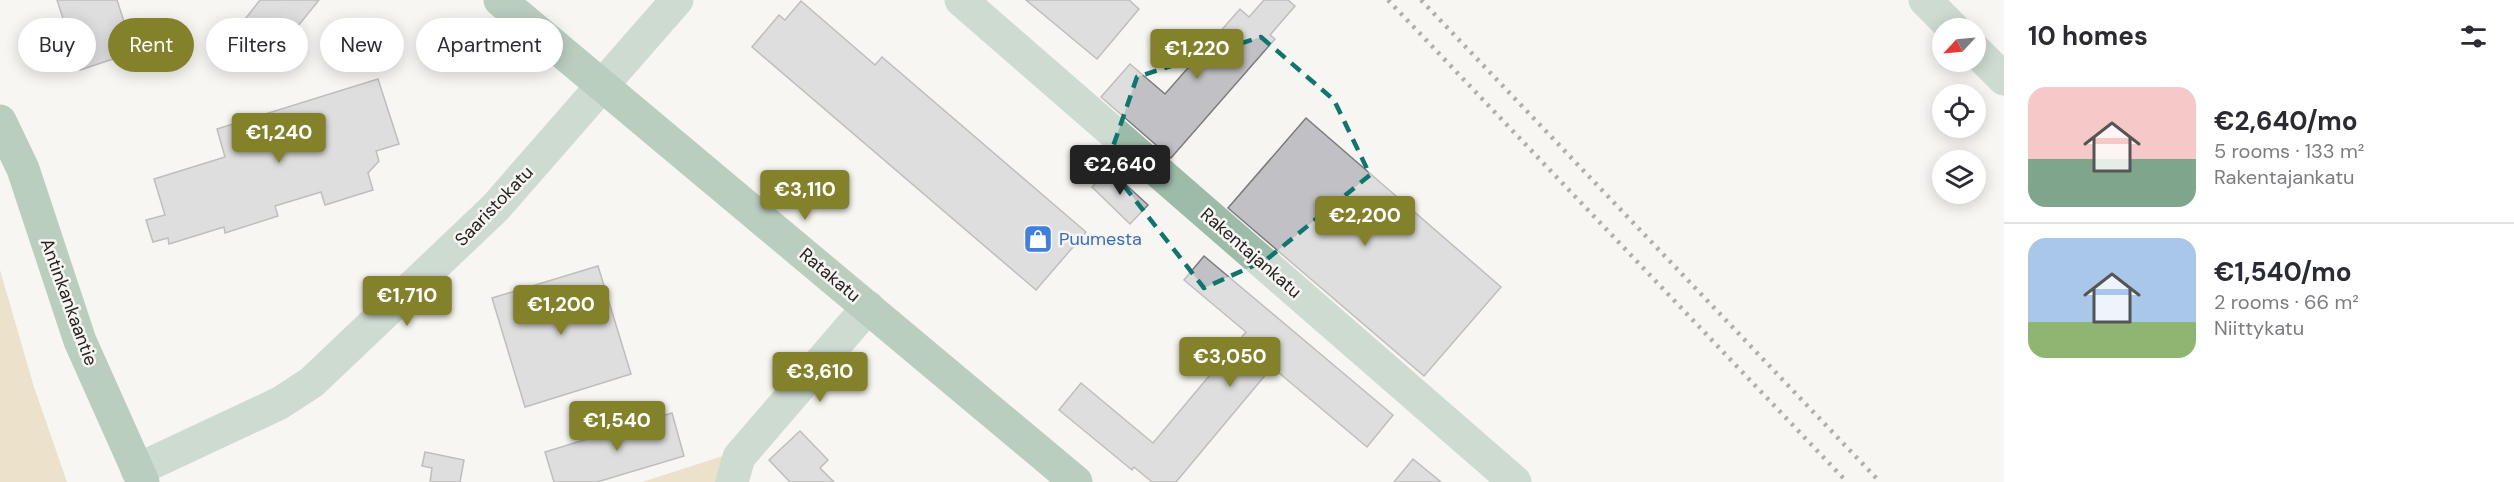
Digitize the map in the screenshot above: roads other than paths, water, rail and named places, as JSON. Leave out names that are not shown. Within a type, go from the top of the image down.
[{"type":"main road","name":"Ratakatu","points":[[500,0],[1076,482]]},
{"type":"main road","name":"Antinkankaantie","points":[[0,121],[22,169],[80,341],[140,476]]},
{"type":"street","name":"Saaristokatu","points":[[140,476],[280,403],[312,382],[495,208],[677,0]]},
{"type":"street","name":"Rakentajankatu","points":[[961,0],[1515,482]]},
{"type":"street","points":[[1925,0],[1943,18]]},
{"type":"street","points":[[1986,61],[2004,79]]},
{"type":"street","points":[[732,482],[739,457],[868,307]]},
{"type":"railway","points":[[1388,0],[1847,482]]},
{"type":"railway","points":[[1421,0],[1880,482]]},
{"type":"place","name":"Puumesta","points":[[1038,239]]}]
